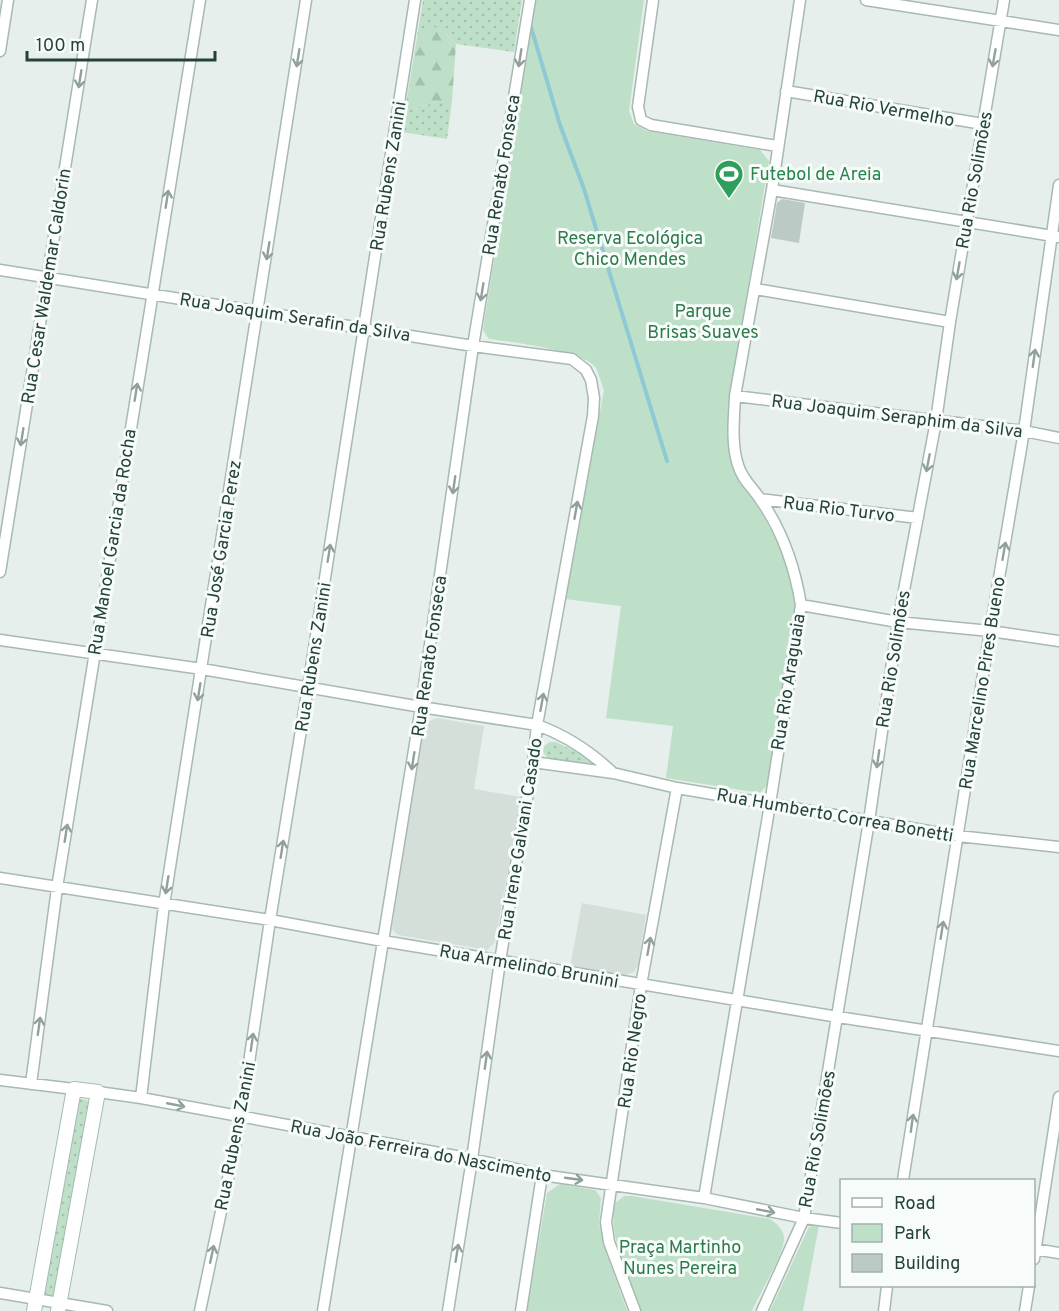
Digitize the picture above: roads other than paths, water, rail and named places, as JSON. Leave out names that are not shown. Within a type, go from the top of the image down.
[{"type":"street","name":"Rua Cesar Waldemar Caldorin","points":[[0,572],[92,0]]},
{"type":"street","name":"Rua Manoel Garcia da Rocha","points":[[32,1084],[57,888],[200,0]]},
{"type":"street","name":"Rua José Garcia Perez","points":[[141,1098],[164,906],[306,0]]},
{"type":"street","name":"Rua Rubens Zanini","points":[[200,1311],[241,1117],[415,0]]},
{"type":"street","name":"Rua Renato Fonseca","points":[[323,1311],[422,707],[473,346],[530,0]]},
{"type":"street","points":[[653,0],[638,107],[641,120],[651,125],[777,146]]},
{"type":"street","name":"Rua Rio Araguaia","points":[[704,1198],[801,606],[798,585],[785,546],[760,499],[745,482],[734,451],[735,396],[772,190],[800,0]]},
{"type":"street","points":[[866,0],[1059,30]]},
{"type":"street","name":"Rua Rio Solimões","points":[[762,1311],[804,1218],[869,821],[898,622],[936,421],[966,222],[1004,0]]},
{"type":"street","points":[[0,51],[5,1]]},
{"type":"street","name":"Rua Rio Vermelho","points":[[786,91],[983,124]]},
{"type":"street","name":"Rua Marcelino Pires Bueno","points":[[903,1179],[1055,236],[1059,185]]},
{"type":"street","points":[[772,190],[1055,236]]},
{"type":"street","name":"Rua Joaquim Serafin da Silva","points":[[0,270],[473,346],[572,359],[586,370]]},
{"type":"street","points":[[755,289],[950,322]]},
{"type":"street","name":"Rua Irene Galvani Casado","points":[[448,1311],[537,725],[593,416],[594,398],[591,380],[586,370]]},
{"type":"street","name":"Rua Joaquim Seraphim da Silva","points":[[735,396],[1024,431],[1059,438]]},
{"type":"street","name":"Rua Rio Turvo","points":[[760,499],[918,518]]},
{"type":"street","points":[[801,606],[898,622],[990,631],[1059,641]]},
{"type":"street","name":"Rua Humberto Correa Bonetti","points":[[0,640],[202,669],[537,725],[550,730],[596,757],[613,773]]},
{"type":"street","name":"Rua Humberto Correa Bonetti","points":[[533,762],[613,773],[677,788],[958,836],[1059,847]]},
{"type":"street","name":"Rua Rio Negro","points":[[635,1311],[609,1242],[606,1222],[641,985],[677,788]]},
{"type":"street","name":"Rua Armelindo Brunini","points":[[0,879],[270,921],[838,1017],[1059,1051]]},
{"type":"street","name":"Rua João Ferreira do Nascimento","points":[[0,1080],[141,1098],[472,1159],[542,1175],[704,1198],[840,1223]]},
{"type":"street","points":[[35,1305],[74,1089]]},
{"type":"street","points":[[58,1307],[98,1092]]},
{"type":"street","points":[[1035,1246],[1059,1097]]},
{"type":"street","points":[[521,1311],[542,1175]]},
{"type":"street","points":[[1035,1252],[1059,1253]]},
{"type":"street","points":[[884,1311],[887,1287]]},
{"type":"street","points":[[1025,1311],[1029,1287]]},
{"type":"street","points":[[0,1293],[35,1305],[107,1311]]},
{"type":"waterway","points":[[531,27],[560,125],[584,189],[667,461]]},
{"type":"place","name":"Futebol de Areia","points":[[729,200]]},
{"type":"park label","name":"Reserva Ecológica Chico Mendes","points":[[630,248]]},
{"type":"park label","name":"Parque Brisas Suaves","points":[[703,321]]},
{"type":"park label","name":"Praça Martinho Nunes Pereira","points":[[680,1257]]}]
